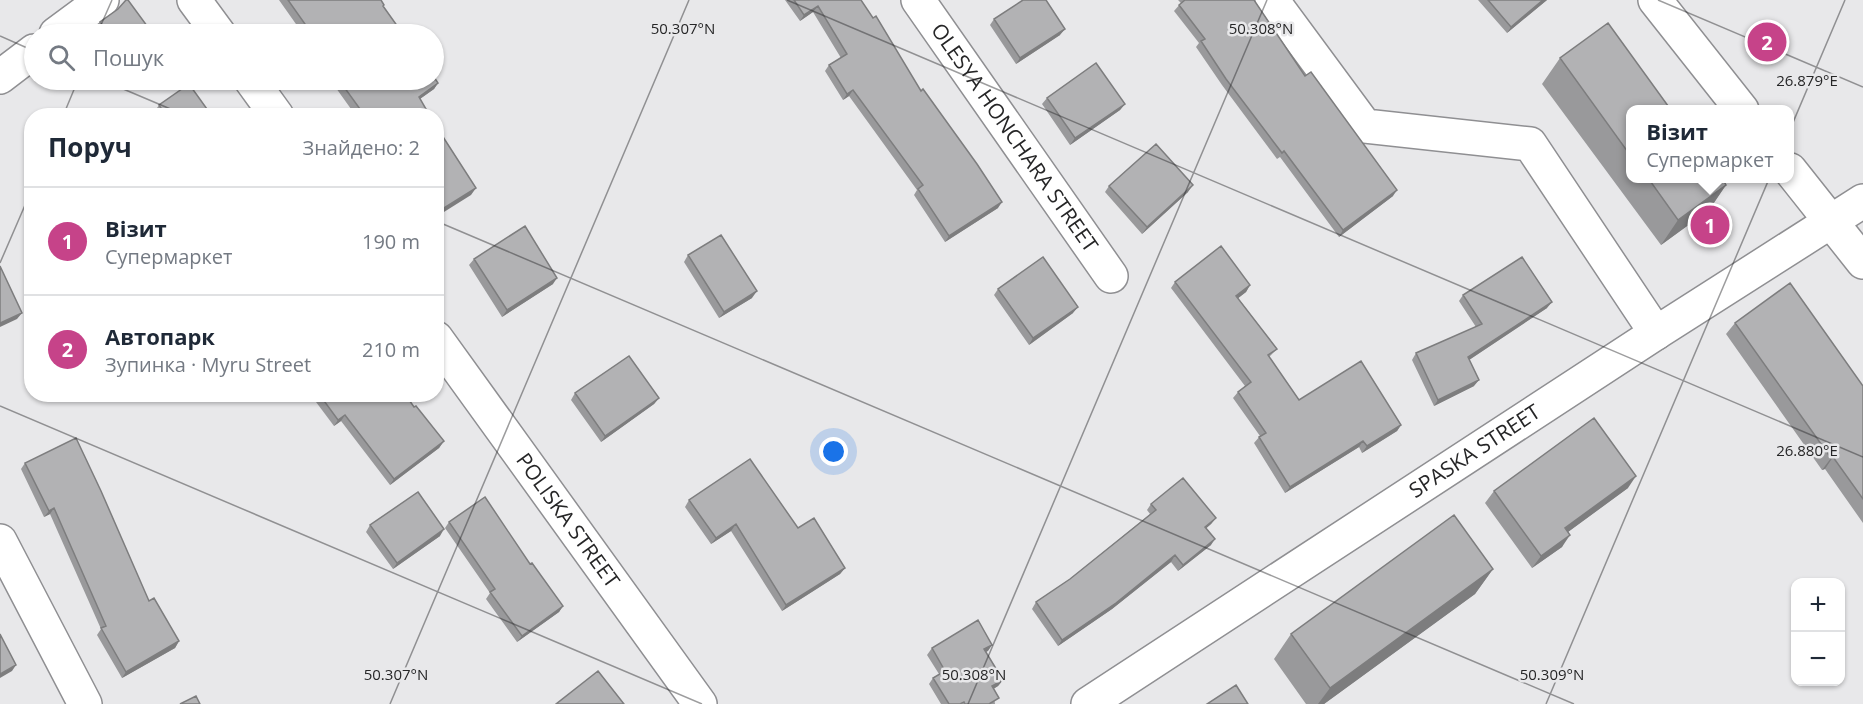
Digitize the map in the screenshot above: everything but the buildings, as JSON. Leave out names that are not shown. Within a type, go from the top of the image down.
[{"type":"street","points":[[70,24],[102,0]]},
{"type":"street","points":[[194,0],[212,24]]},
{"type":"street","name":"OLESYA HONCHARA STREET","points":[[918,0],[1111,276]]},
{"type":"street","points":[[1272,0],[1365,126],[1530,144],[1656,333]]},
{"type":"street","points":[[1655,0],[1738,105]]},
{"type":"street","points":[[0,77],[24,59]]},
{"type":"street","points":[[258,90],[271,108]]},
{"type":"street","points":[[1794,175],[1863,262]]},
{"type":"street","name":"SPASKA STREET","points":[[1088,704],[1656,333],[1863,201]]},
{"type":"street","name":"POLISKA STREET","points":[[444,349],[700,704]]},
{"type":"street","points":[[0,541],[85,704]]},
{"type":"place","name":"Автопарк","points":[[1767,42]]},
{"type":"place","name":"Візит","points":[[1710,225]]}]
